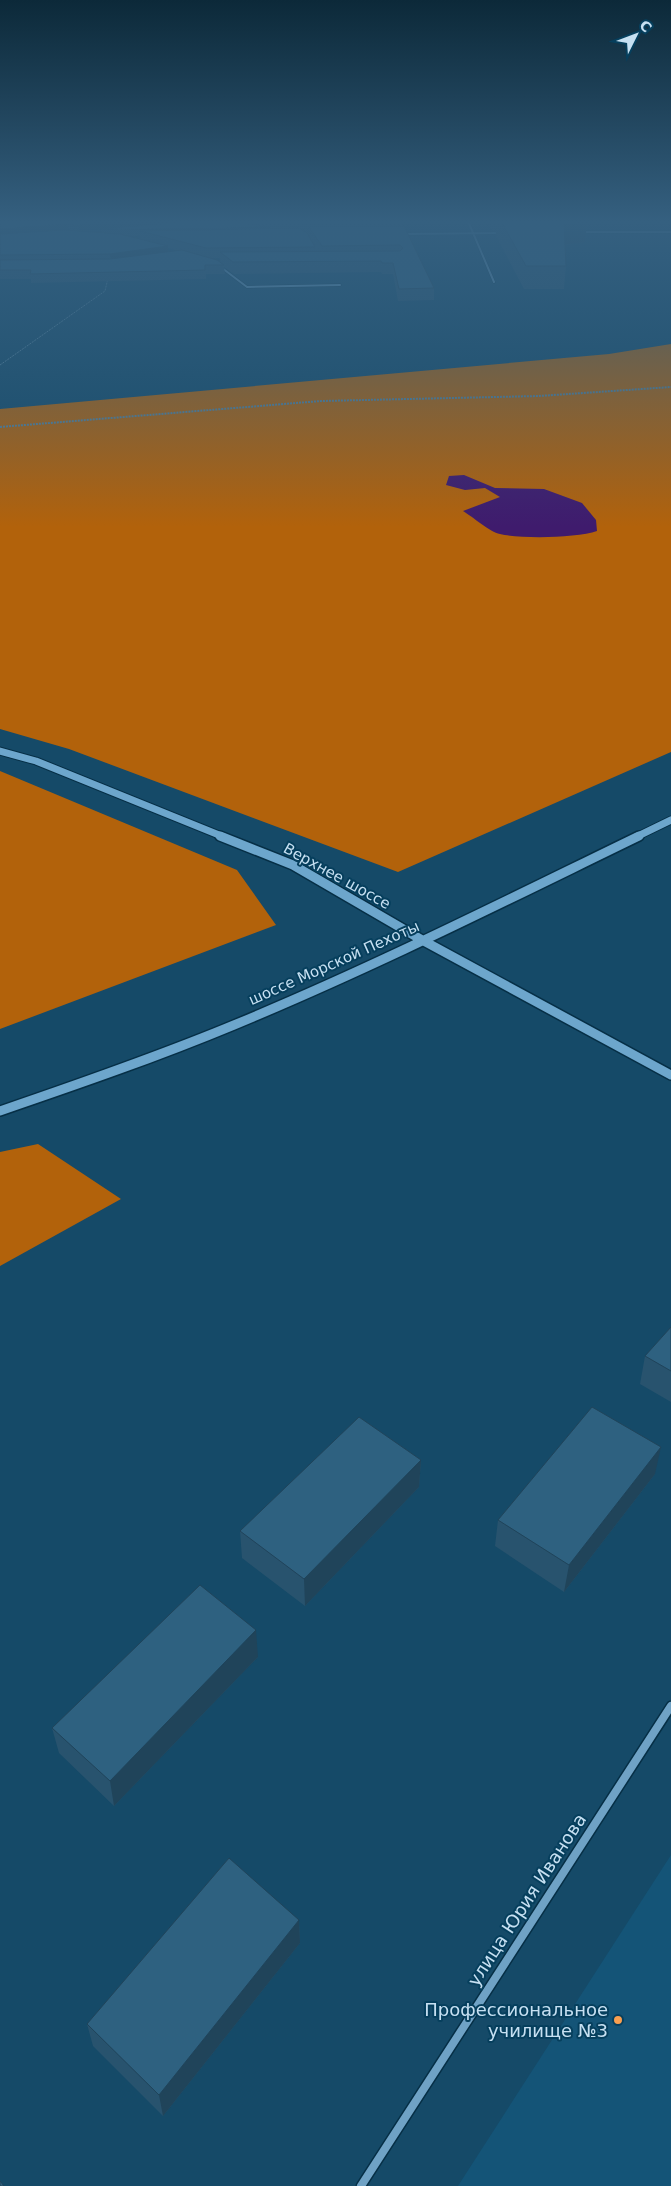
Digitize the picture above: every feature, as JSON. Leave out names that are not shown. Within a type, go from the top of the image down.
[{"type":"street","name":"Верхнее шоссе","points":[[0,750],[36,761],[293,865],[422,940],[671,1075]]},
{"type":"street","name":"шоссе Морской Пехоты","points":[[0,1111],[124,1068],[267,1011],[422,940],[671,820]]},
{"type":"street","name":"улица Юрия Иванова","points":[[361,2186],[671,1706]]},
{"type":"path","points":[[0,365],[60,323]]},
{"type":"path","points":[[0,427],[321,401],[539,396],[671,387]]},
{"type":"shaded area","points":[[671,344],[671,752],[398,872],[69,749],[0,729],[0,409],[609,354]]},
{"type":"shaded area","points":[[464,475],[495,488],[544,489],[582,503],[596,520],[597,531],[549,537],[521,537],[496,533],[463,511],[500,497],[485,488],[465,490],[446,485],[449,476]]},
{"type":"shaded area","points":[[0,771],[237,870],[276,925],[0,1029]]},
{"type":"shaded area","points":[[38,1144],[121,1199],[0,1266],[0,1152]]},
{"type":"shaded area","name":"Профессиональное училище №3","points":[[671,1855],[671,2186],[458,2186]]},
{"type":"building","points":[[671,1327],[671,1371],[645,1356]]},
{"type":"building","points":[[592,1407],[661,1447],[569,1565],[498,1520]]},
{"type":"building","points":[[359,1417],[421,1460],[304,1579],[240,1531]]},
{"type":"building","points":[[200,1585],[256,1630],[110,1781],[52,1728]]},
{"type":"building","points":[[229,1858],[299,1920],[159,2095],[87,2024]]},
{"type":"place","name":"Профессиональное училище №3","points":[[618,2020]]}]
